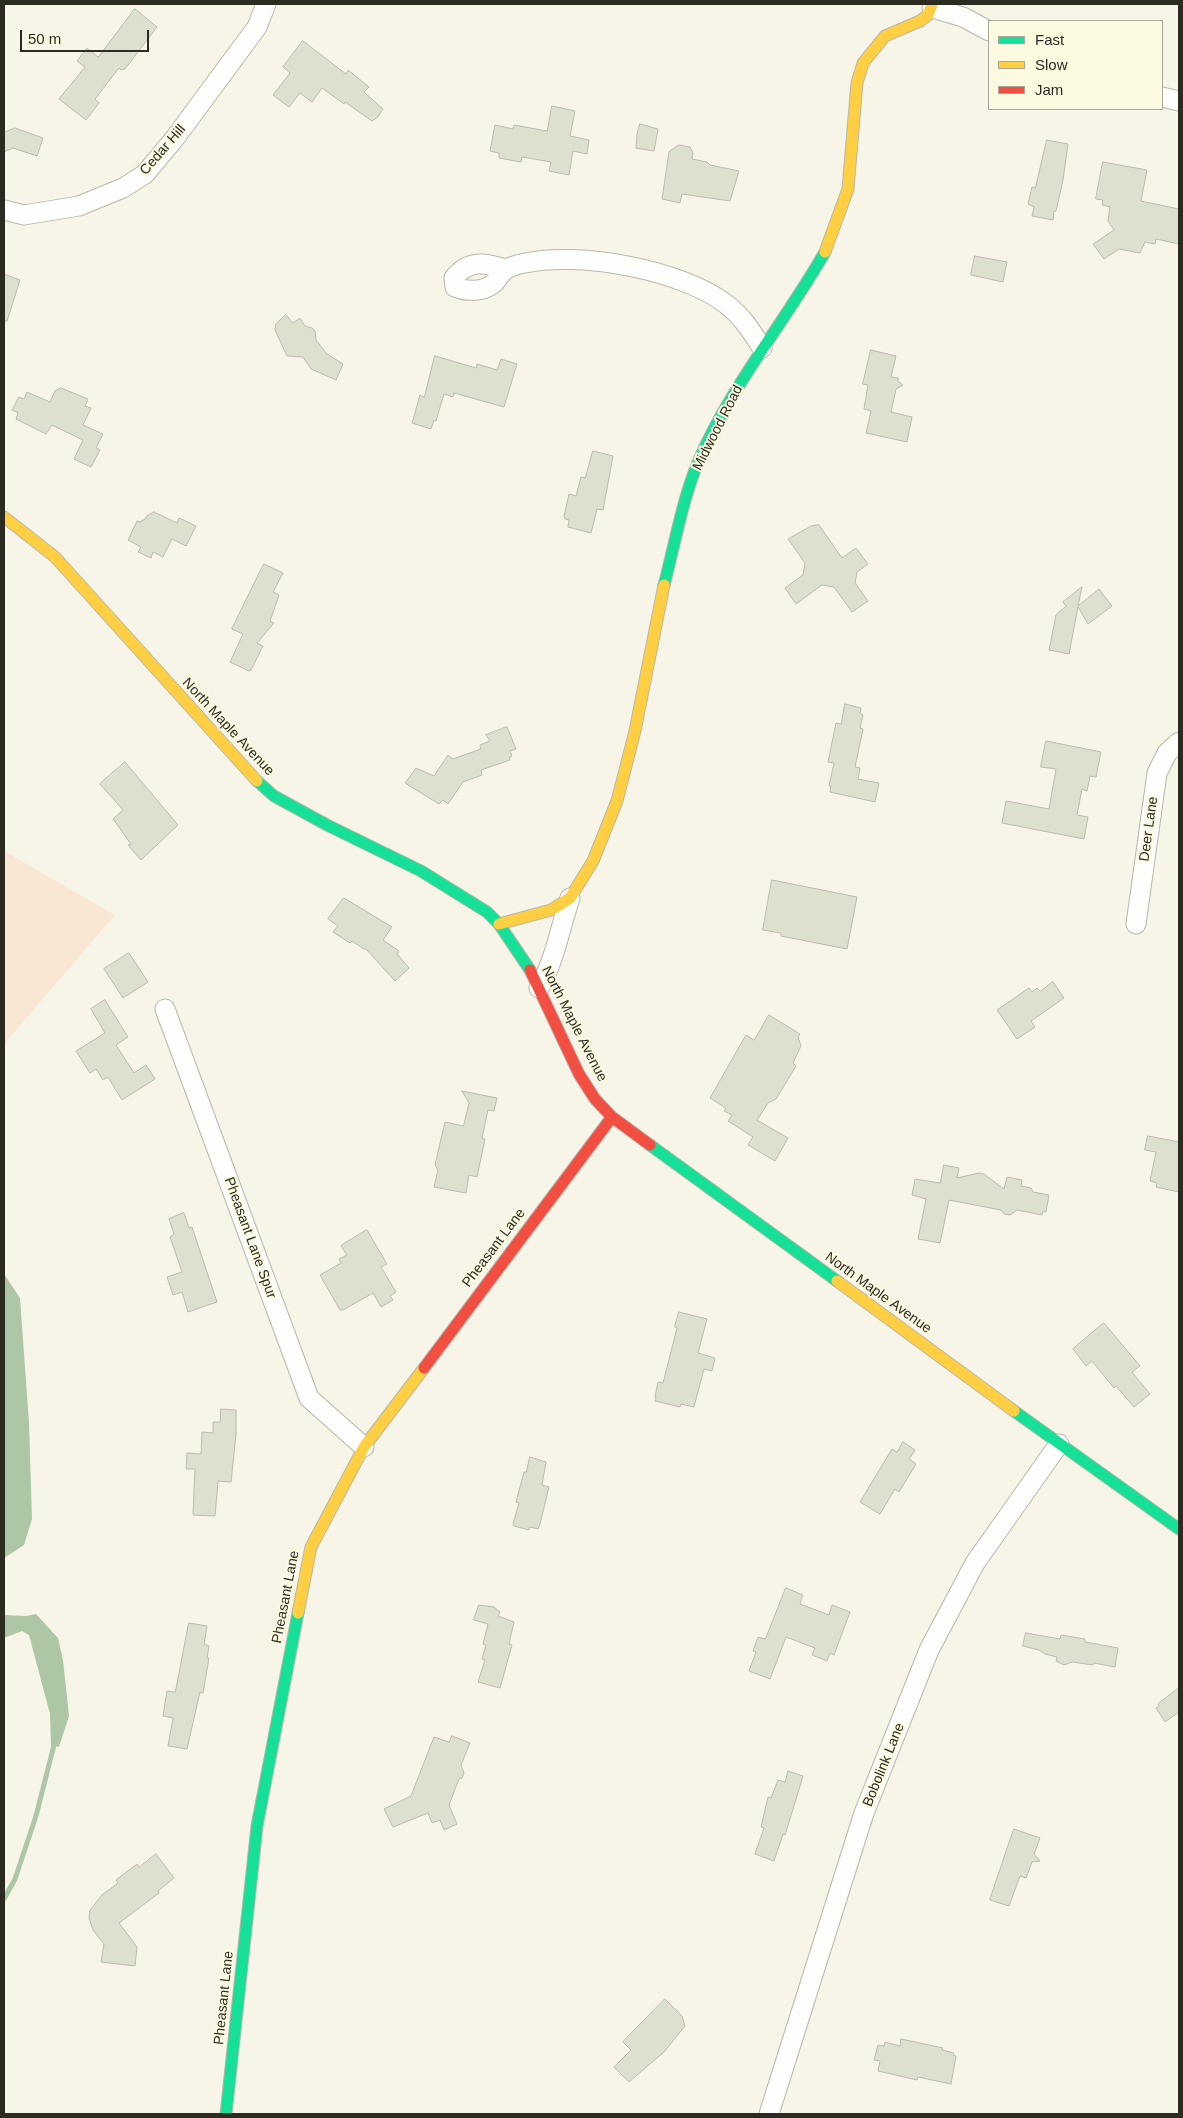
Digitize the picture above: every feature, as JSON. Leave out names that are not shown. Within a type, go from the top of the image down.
[{"type":"street","name":"Cedar Hill","points":[[4,210],[24,215],[79,206],[123,188],[145,174],[175,138],[257,27],[266,4]]},
{"type":"street","points":[[932,6],[988,30]]},
{"type":"street","name":"Midwood Road","points":[[539,988],[554,953],[570,898],[593,861],[616,801],[635,731],[658,610],[688,491],[700,460],[738,386],[825,253],[848,188],[857,83],[863,64],[872,49],[885,36],[928,15],[932,6]]},
{"type":"street","points":[[1163,97],[1179,101]]},
{"type":"street","points":[[505,270],[525,263],[555,259],[625,265],[664,274],[710,294],[726,304],[743,320],[762,348]]},
{"type":"street","name":"North Maple Avenue","points":[[4,517],[55,557],[228,752],[274,796],[327,825],[421,871],[487,912],[499,924],[526,962],[579,1074],[595,1099],[612,1117],[1058,1444],[1179,1529]]},
{"type":"street","name":"Deer Lane","points":[[1136,924],[1157,773],[1167,753],[1179,742]]},
{"type":"street","name":"Midwood Road","points":[[499,924],[551,910],[570,898]]},
{"type":"street","name":"Pheasant Lane Spur","points":[[165,1009],[309,1398],[364,1447]]},
{"type":"street","name":"Pheasant Lane","points":[[226,2114],[257,1826],[311,1547],[364,1447],[612,1117]]},
{"type":"street","name":"Bobolink Lane","points":[[769,2114],[864,1813],[929,1650],[975,1563],[1058,1444]]},
{"type":"shaded area","points":[[4,851],[115,915],[4,1044]]},
{"type":"shaded area","points":[[4,1274],[20,1298],[29,1423],[32,1519],[24,1545],[4,1558]]},
{"type":"shaded area","points":[[36,1614],[58,1638],[63,1660],[69,1716],[59,1747],[51,1745],[50,1714],[29,1635],[22,1631],[4,1638],[4,1615],[26,1616]]},
{"type":"building","points":[[135,9],[157,27],[125,69],[121,70],[119,68],[95,99],[99,103],[86,120],[59,99],[85,67],[77,61],[87,48],[98,57]]},
{"type":"building","points":[[303,41],[346,74],[348,70],[369,87],[364,92],[383,109],[378,117],[372,121],[322,88],[312,102],[300,93],[289,107],[273,95],[290,73],[283,67]]},
{"type":"building","points":[[552,106],[575,111],[570,136],[589,140],[587,154],[573,151],[569,175],[549,171],[551,162],[522,157],[521,162],[499,158],[499,153],[490,151],[495,125],[513,129],[514,125],[547,131]]},
{"type":"building","points":[[640,124],[658,129],[654,151],[636,148]]},
{"type":"building","points":[[15,128],[43,138],[37,156],[13,148],[4,152],[4,133]]},
{"type":"building","points":[[1047,140],[1068,144],[1063,180],[1053,220],[1032,216],[1034,207],[1028,204],[1032,187],[1035,188]]},
{"type":"building","points":[[679,145],[690,147],[693,153],[692,159],[739,171],[730,201],[682,194],[680,203],[662,199],[669,152]]},
{"type":"building","points":[[1103,162],[1147,170],[1141,201],[1179,209],[1179,244],[1156,239],[1155,244],[1145,242],[1140,253],[1119,249],[1104,259],[1093,244],[1114,230],[1108,221],[1110,207],[1102,205],[1103,200],[1096,199]]},
{"type":"building","points":[[975,256],[1007,262],[1003,282],[971,275]]},
{"type":"building","points":[[4,274],[20,280],[7,321],[4,321]]},
{"type":"building","points":[[286,315],[293,323],[300,318],[305,326],[312,328],[315,331],[316,340],[327,354],[343,364],[336,380],[311,369],[303,357],[287,356],[275,330],[276,324]]},
{"type":"building","points":[[871,350],[896,356],[891,377],[898,378],[898,381],[903,385],[896,389],[891,412],[912,417],[907,442],[866,433],[871,411],[864,409],[868,385],[863,384]]},
{"type":"building","points":[[435,356],[476,368],[477,364],[497,370],[501,359],[517,364],[504,407],[454,393],[453,397],[444,394],[436,421],[434,420],[431,429],[412,423],[420,395],[424,397]]},
{"type":"building","points":[[61,388],[88,399],[85,406],[91,408],[83,425],[103,434],[96,448],[100,450],[91,467],[74,459],[83,440],[52,425],[46,434],[16,419],[18,413],[12,410],[19,397],[24,399],[27,392],[50,402],[55,391]]},
{"type":"building","points":[[593,451],[613,456],[603,510],[597,509],[591,533],[568,527],[569,520],[565,519],[564,516],[569,494],[576,496],[581,477],[585,478]]},
{"type":"building","points":[[154,512],[177,523],[179,518],[196,526],[186,546],[172,539],[163,557],[153,552],[151,558],[138,552],[141,547],[128,540],[137,521],[144,520]]},
{"type":"building","points":[[819,525],[842,558],[856,548],[868,564],[857,572],[855,583],[868,601],[852,612],[834,587],[822,585],[796,604],[785,588],[803,575],[805,563],[788,539],[811,526]]},
{"type":"building","points":[[264,564],[283,573],[273,592],[279,595],[270,621],[274,623],[257,643],[263,646],[249,671],[230,662],[243,634],[232,629]]},
{"type":"building","points":[[1082,587],[1078,606],[1099,589],[1112,606],[1088,624],[1078,607],[1069,654],[1049,650],[1056,615],[1066,606],[1063,602]]},
{"type":"building","points":[[845,704],[861,708],[860,713],[863,715],[860,728],[863,729],[855,767],[860,768],[858,779],[879,783],[875,802],[830,792],[831,786],[829,786],[834,763],[828,762],[836,723],[841,724]]},
{"type":"building","points":[[507,727],[516,749],[510,751],[512,756],[509,758],[510,760],[481,770],[482,775],[463,782],[448,804],[443,800],[439,804],[405,783],[416,768],[434,776],[448,755],[453,759],[481,749],[480,745],[490,741],[486,735]]},
{"type":"building","points":[[1046,741],[1101,752],[1096,777],[1090,776],[1087,791],[1082,789],[1077,815],[1088,817],[1084,839],[1002,823],[1006,801],[1049,809],[1056,769],[1041,767]]},
{"type":"building","points":[[125,762],[178,825],[141,860],[128,845],[131,844],[113,819],[123,810],[100,784]]},
{"type":"building","points":[[772,880],[857,897],[847,949],[781,936],[781,933],[763,930]]},
{"type":"building","points":[[344,898],[392,927],[383,940],[399,951],[397,954],[409,968],[395,981],[366,949],[352,941],[350,943],[333,932],[338,926],[328,919]]},
{"type":"building","points":[[129,953],[148,982],[123,998],[104,969]]},
{"type":"building","points":[[1053,982],[1064,998],[1031,1021],[1035,1027],[1017,1039],[997,1010],[1029,988],[1032,992],[1037,988],[1040,991]]},
{"type":"building","points":[[105,1000],[128,1037],[116,1045],[134,1073],[146,1065],[155,1079],[122,1100],[108,1077],[103,1080],[96,1069],[90,1073],[76,1051],[105,1033],[91,1009]]},
{"type":"building","points":[[769,1015],[800,1034],[798,1037],[801,1046],[793,1063],[796,1066],[776,1099],[768,1103],[757,1120],[788,1138],[775,1161],[748,1145],[753,1137],[728,1121],[732,1115],[724,1111],[726,1108],[710,1098],[746,1035],[754,1040]]},
{"type":"building","points":[[462,1091],[497,1098],[494,1111],[488,1110],[482,1138],[485,1139],[477,1177],[469,1175],[466,1193],[434,1187],[438,1170],[435,1165],[445,1122],[463,1126],[464,1124],[469,1103]]},
{"type":"building","points":[[1148,1136],[1179,1142],[1179,1192],[1156,1187],[1157,1183],[1150,1181],[1156,1152],[1145,1150]]},
{"type":"building","points":[[944,1165],[959,1168],[957,1178],[979,1173],[984,1174],[1004,1189],[1007,1177],[1022,1180],[1021,1186],[1031,1188],[1033,1192],[1049,1195],[1046,1212],[1043,1211],[1042,1215],[1017,1210],[1010,1215],[1004,1214],[1001,1210],[949,1200],[940,1243],[918,1239],[926,1199],[912,1195],[915,1179],[940,1183]]},
{"type":"building","points":[[184,1213],[189,1228],[192,1227],[217,1302],[188,1312],[182,1292],[173,1295],[167,1277],[182,1272],[170,1237],[174,1234],[169,1219]]},
{"type":"building","points":[[367,1230],[387,1264],[381,1267],[396,1292],[390,1296],[393,1300],[381,1307],[373,1293],[340,1310],[320,1275],[341,1263],[339,1259],[347,1255],[341,1246],[343,1244]]},
{"type":"building","points":[[679,1312],[707,1319],[698,1353],[715,1358],[712,1371],[704,1369],[694,1407],[681,1404],[680,1407],[655,1401],[658,1382],[663,1383],[677,1328],[675,1327]]},
{"type":"building","points":[[1104,1323],[1140,1366],[1132,1372],[1150,1394],[1134,1407],[1116,1386],[1114,1388],[1092,1361],[1086,1366],[1073,1349]]},
{"type":"building","points":[[221,1409],[236,1410],[236,1435],[231,1482],[218,1481],[215,1516],[193,1515],[195,1469],[186,1469],[187,1453],[201,1454],[202,1432],[213,1433],[213,1422],[220,1422]]},
{"type":"building","points":[[903,1442],[915,1450],[909,1459],[916,1464],[899,1492],[895,1489],[880,1514],[860,1502],[892,1449],[897,1452]]},
{"type":"building","points":[[530,1457],[546,1462],[542,1485],[549,1487],[538,1529],[530,1527],[529,1530],[514,1526],[513,1524],[519,1503],[516,1502]]},
{"type":"building","points":[[786,1588],[803,1595],[800,1604],[829,1615],[832,1605],[850,1612],[834,1655],[830,1653],[827,1661],[812,1655],[815,1648],[786,1637],[770,1679],[749,1671],[756,1652],[753,1651],[758,1637],[765,1639]]},
{"type":"building","points":[[479,1605],[494,1607],[500,1612],[498,1616],[514,1622],[509,1644],[512,1645],[500,1688],[478,1682],[485,1660],[482,1659],[486,1645],[483,1644],[488,1624],[474,1620]]},
{"type":"building","points":[[189,1623],[207,1626],[204,1644],[209,1646],[207,1658],[209,1658],[203,1693],[200,1692],[187,1749],[168,1746],[173,1718],[163,1716],[167,1691],[175,1692]]},
{"type":"building","points":[[1026,1633],[1060,1639],[1061,1635],[1118,1648],[1115,1667],[1094,1663],[1093,1665],[1072,1662],[1064,1665],[1056,1661],[1057,1657],[1023,1646]]},
{"type":"building","points":[[1179,1688],[1179,1712],[1165,1722],[1156,1708],[1159,1706],[1158,1704]]},
{"type":"building","points":[[452,1736],[470,1743],[461,1765],[464,1773],[462,1778],[459,1779],[449,1805],[457,1824],[444,1830],[440,1820],[432,1823],[428,1813],[393,1827],[384,1809],[411,1796],[434,1737],[449,1742]]},
{"type":"building","points":[[788,1771],[803,1776],[785,1835],[783,1834],[774,1861],[755,1854],[764,1828],[761,1827],[768,1797],[771,1798],[778,1780],[785,1782]]},
{"type":"building","points":[[1014,1829],[1040,1838],[1034,1854],[1040,1861],[1032,1862],[1026,1878],[1020,1876],[1009,1906],[990,1900]]},
{"type":"building","points":[[156,1854],[174,1878],[158,1891],[159,1893],[119,1923],[137,1947],[135,1966],[101,1962],[104,1944],[93,1930],[89,1918],[90,1910],[102,1895],[118,1883],[116,1880],[137,1864],[139,1867]]},
{"type":"building","points":[[665,1999],[682,2016],[685,2026],[664,2052],[629,2082],[614,2067],[631,2050],[623,2042]]},
{"type":"building","points":[[901,2039],[943,2048],[942,2050],[954,2053],[953,2055],[956,2056],[951,2084],[918,2077],[917,2080],[878,2071],[880,2061],[874,2060],[878,2045],[884,2046],[885,2042],[900,2046]]},
{"type":"waterway","points":[[4,1899],[15,1879],[36,1816],[55,1741]]},
{"type":"traffic: fast","points":[[664,585],[679,522],[693,475],[712,433],[742,380],[825,252]]},
{"type":"traffic: fast","points":[[257,781],[274,796],[327,825],[421,871],[487,912],[499,924],[530,970]]},
{"type":"traffic: fast","points":[[650,1145],[837,1281]]},
{"type":"traffic: fast","points":[[1014,1411],[1179,1529]]},
{"type":"traffic: fast","points":[[226,2114],[257,1826],[298,1613]]},
{"type":"traffic: slow","points":[[825,252],[848,189],[857,83],[863,63],[885,36],[920,21],[928,15],[932,4]]},
{"type":"traffic: slow","points":[[4,517],[55,557],[257,781]]},
{"type":"traffic: slow","points":[[499,924],[551,910],[570,898],[593,861],[617,801],[635,731],[664,585]]},
{"type":"traffic: slow","points":[[837,1281],[1014,1411]]},
{"type":"traffic: slow","points":[[298,1613],[311,1547],[364,1447],[424,1368]]},
{"type":"traffic: jam","points":[[530,970],[579,1074],[595,1099],[612,1117],[650,1145]]},
{"type":"traffic: jam","points":[[424,1368],[612,1117]]}]
